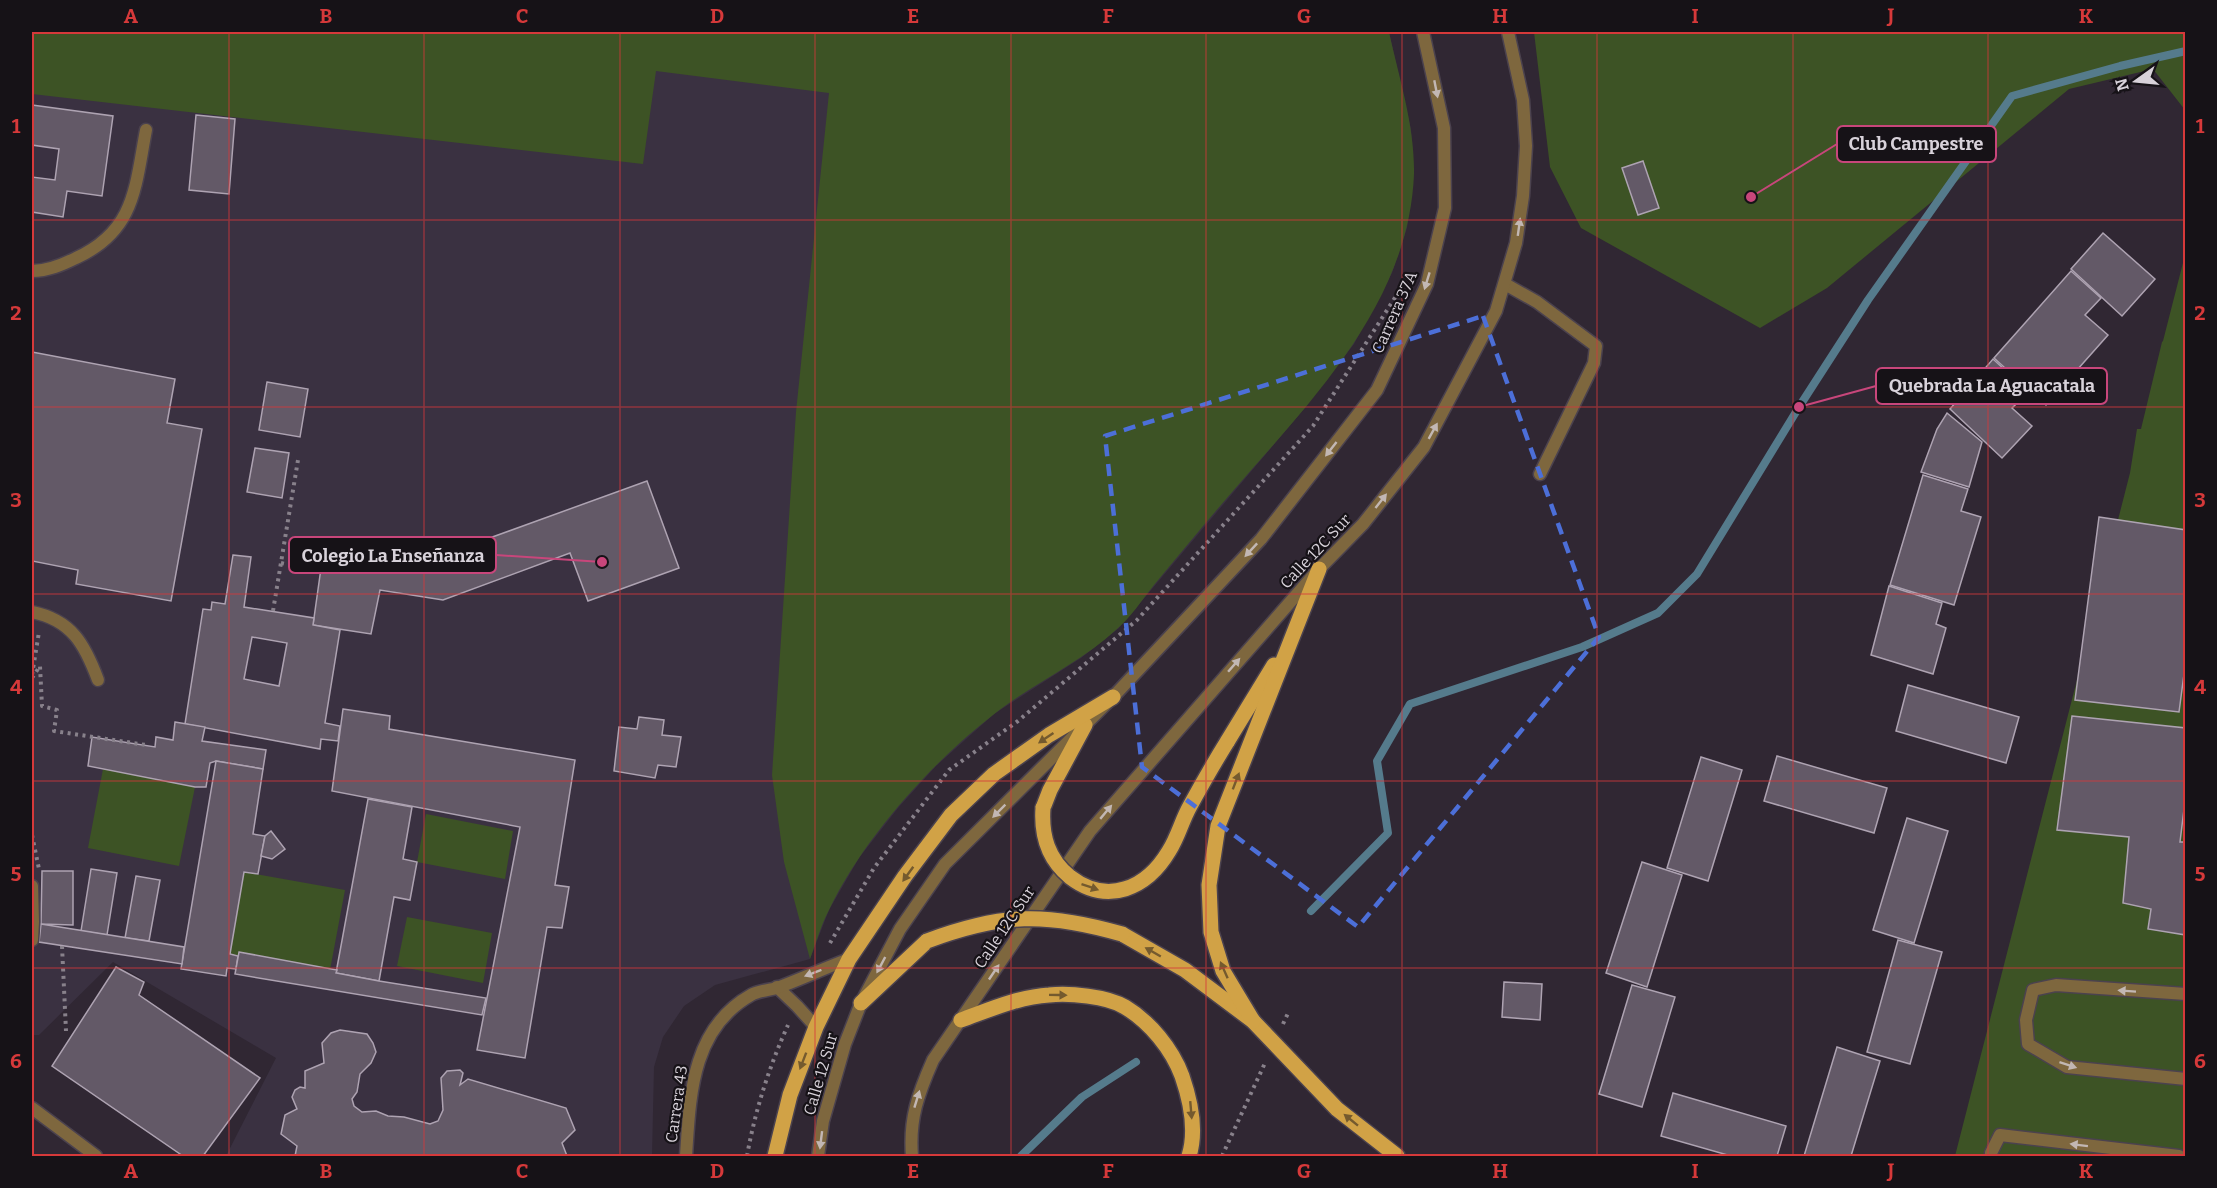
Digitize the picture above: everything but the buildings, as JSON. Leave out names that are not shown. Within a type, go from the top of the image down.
[{"type":"main road","points":[[1253,1021],[1223,971],[1211,932],[1209,885],[1218,826],[1319,569]]},
{"type":"main road","points":[[1085,725],[1050,790],[1043,808],[1042,824],[1045,841],[1059,867],[1087,888],[1110,892],[1131,888],[1151,875],[1169,851],[1190,807],[1227,742],[1294,632]]},
{"type":"main road","points":[[775,1156],[790,1095],[816,1027],[849,959],[905,876],[951,815],[994,774],[1050,735],[1113,697]]},
{"type":"main road","points":[[861,1003],[927,941],[965,927],[1004,919],[1044,918],[1084,923],[1122,934],[1185,970],[1253,1021],[1338,1109],[1397,1156]]},
{"type":"main road","points":[[961,1020],[1009,1003],[1049,995],[1092,996],[1124,1006],[1150,1028],[1176,1060],[1190,1100],[1193,1144],[1189,1156]]},
{"type":"street","name":"Carrera 37A","points":[[1113,697],[1261,539],[1377,390],[1427,284],[1444,208],[1444,128],[1423,32]]},
{"type":"street","name":"Calle 12C Sur","points":[[961,1020],[1090,831],[1319,569],[1363,524],[1424,447],[1496,311],[1516,243],[1523,196],[1526,146],[1523,100],[1509,33]]},
{"type":"street","points":[[32,271],[49,269],[95,250],[113,234],[128,211],[134,194],[146,130]]},
{"type":"street","points":[[1505,284],[1537,302],[1596,346],[1594,363],[1540,474]]},
{"type":"street","points":[[36,613],[55,620],[76,636],[88,652],[98,681]]},
{"type":"street","points":[[861,1003],[900,929],[945,864],[1113,697]]},
{"type":"street","points":[[32,886],[32,939]]},
{"type":"street","name":"Carrera 43","points":[[686,1156],[689,1107],[695,1069],[711,1032],[729,1011],[752,994],[777,987],[849,959]]},
{"type":"street","points":[[2186,994],[2056,985],[2033,990],[2026,1020],[2028,1044],[2067,1067],[2186,1079]]},
{"type":"street","points":[[777,987],[816,1027]]},
{"type":"street","name":"Calle 12 Sur","points":[[818,1156],[826,1110],[845,1044],[861,1003]]},
{"type":"street","points":[[912,1156],[913,1112],[920,1089],[933,1060],[961,1020]]},
{"type":"street","points":[[32,1108],[96,1156]]},
{"type":"street","points":[[1991,1156],[2000,1135],[2179,1156]]},
{"type":"path","points":[[812,973],[874,868],[949,770],[1018,721],[1137,620],[1313,426],[1402,286]]},
{"type":"path","points":[[273,611],[298,460]]},
{"type":"path","points":[[281,563],[320,571]]},
{"type":"path","points":[[32,679],[36,613]]},
{"type":"path","points":[[32,679],[40,666],[42,706],[57,710],[54,730],[146,745]]},
{"type":"path","points":[[62,946],[66,1031]]},
{"type":"path","points":[[747,1156],[758,1108],[772,1063],[797,1005]]},
{"type":"path","points":[[1222,1156],[1289,1011]]},
{"type":"highlighted area","points":[[1483,316],[1599,637],[1358,927],[1142,767],[1105,436]]},
{"type":"shaded area","points":[[32,32],[1389,32],[1411,129],[1414,174],[1407,228],[1392,273],[1354,344],[1303,410],[1119,628],[1081,658],[994,714],[936,766],[898,808],[859,858],[829,910],[810,959],[715,985],[684,1006],[663,1037],[654,1067],[652,1156],[226,1156],[276,1058],[113,962],[39,1035],[32,1035]]},
{"type":"green space","points":[[32,32],[1389,32],[1409,120],[1414,174],[1408,221],[1395,265],[1375,307],[1351,347],[1324,385],[1122,624],[1087,653],[1023,693],[993,715],[946,756],[900,804],[860,856],[843,883],[829,910],[810,959],[784,862],[772,775],[796,412],[829,93],[656,71],[643,164],[32,94]]},
{"type":"green space","points":[[1534,32],[2185,32],[2185,110],[2153,69],[2069,89],[1827,288],[1760,328],[1581,228],[1550,167]]},
{"type":"green space","points":[[2185,255],[2185,1156],[1955,1156],[2130,473],[2137,429],[2141,429]]},
{"type":"green space","points":[[103,769],[195,787],[179,866],[88,848]]},
{"type":"green space","points":[[426,814],[513,831],[505,879],[417,862]]},
{"type":"green space","points":[[244,872],[345,890],[330,970],[230,954]]},
{"type":"green space","points":[[407,917],[492,933],[483,983],[397,966]]},
{"type":"waterway","points":[[1311,911],[1388,833],[1377,761],[1410,704],[1582,647],[1658,613],[1697,574],[1799,407],[1868,300],[2012,96],[2120,66],[2186,51]]},
{"type":"waterway","points":[[1021,1156],[1082,1097],[1136,1062]]},
{"type":"place","name":"Club Campestre","points":[[1751,197]]},
{"type":"place","name":"Quebrada La Aguacatala","points":[[1799,407]]},
{"type":"place","name":"Colegio La Enseñanza","points":[[602,562]]}]
